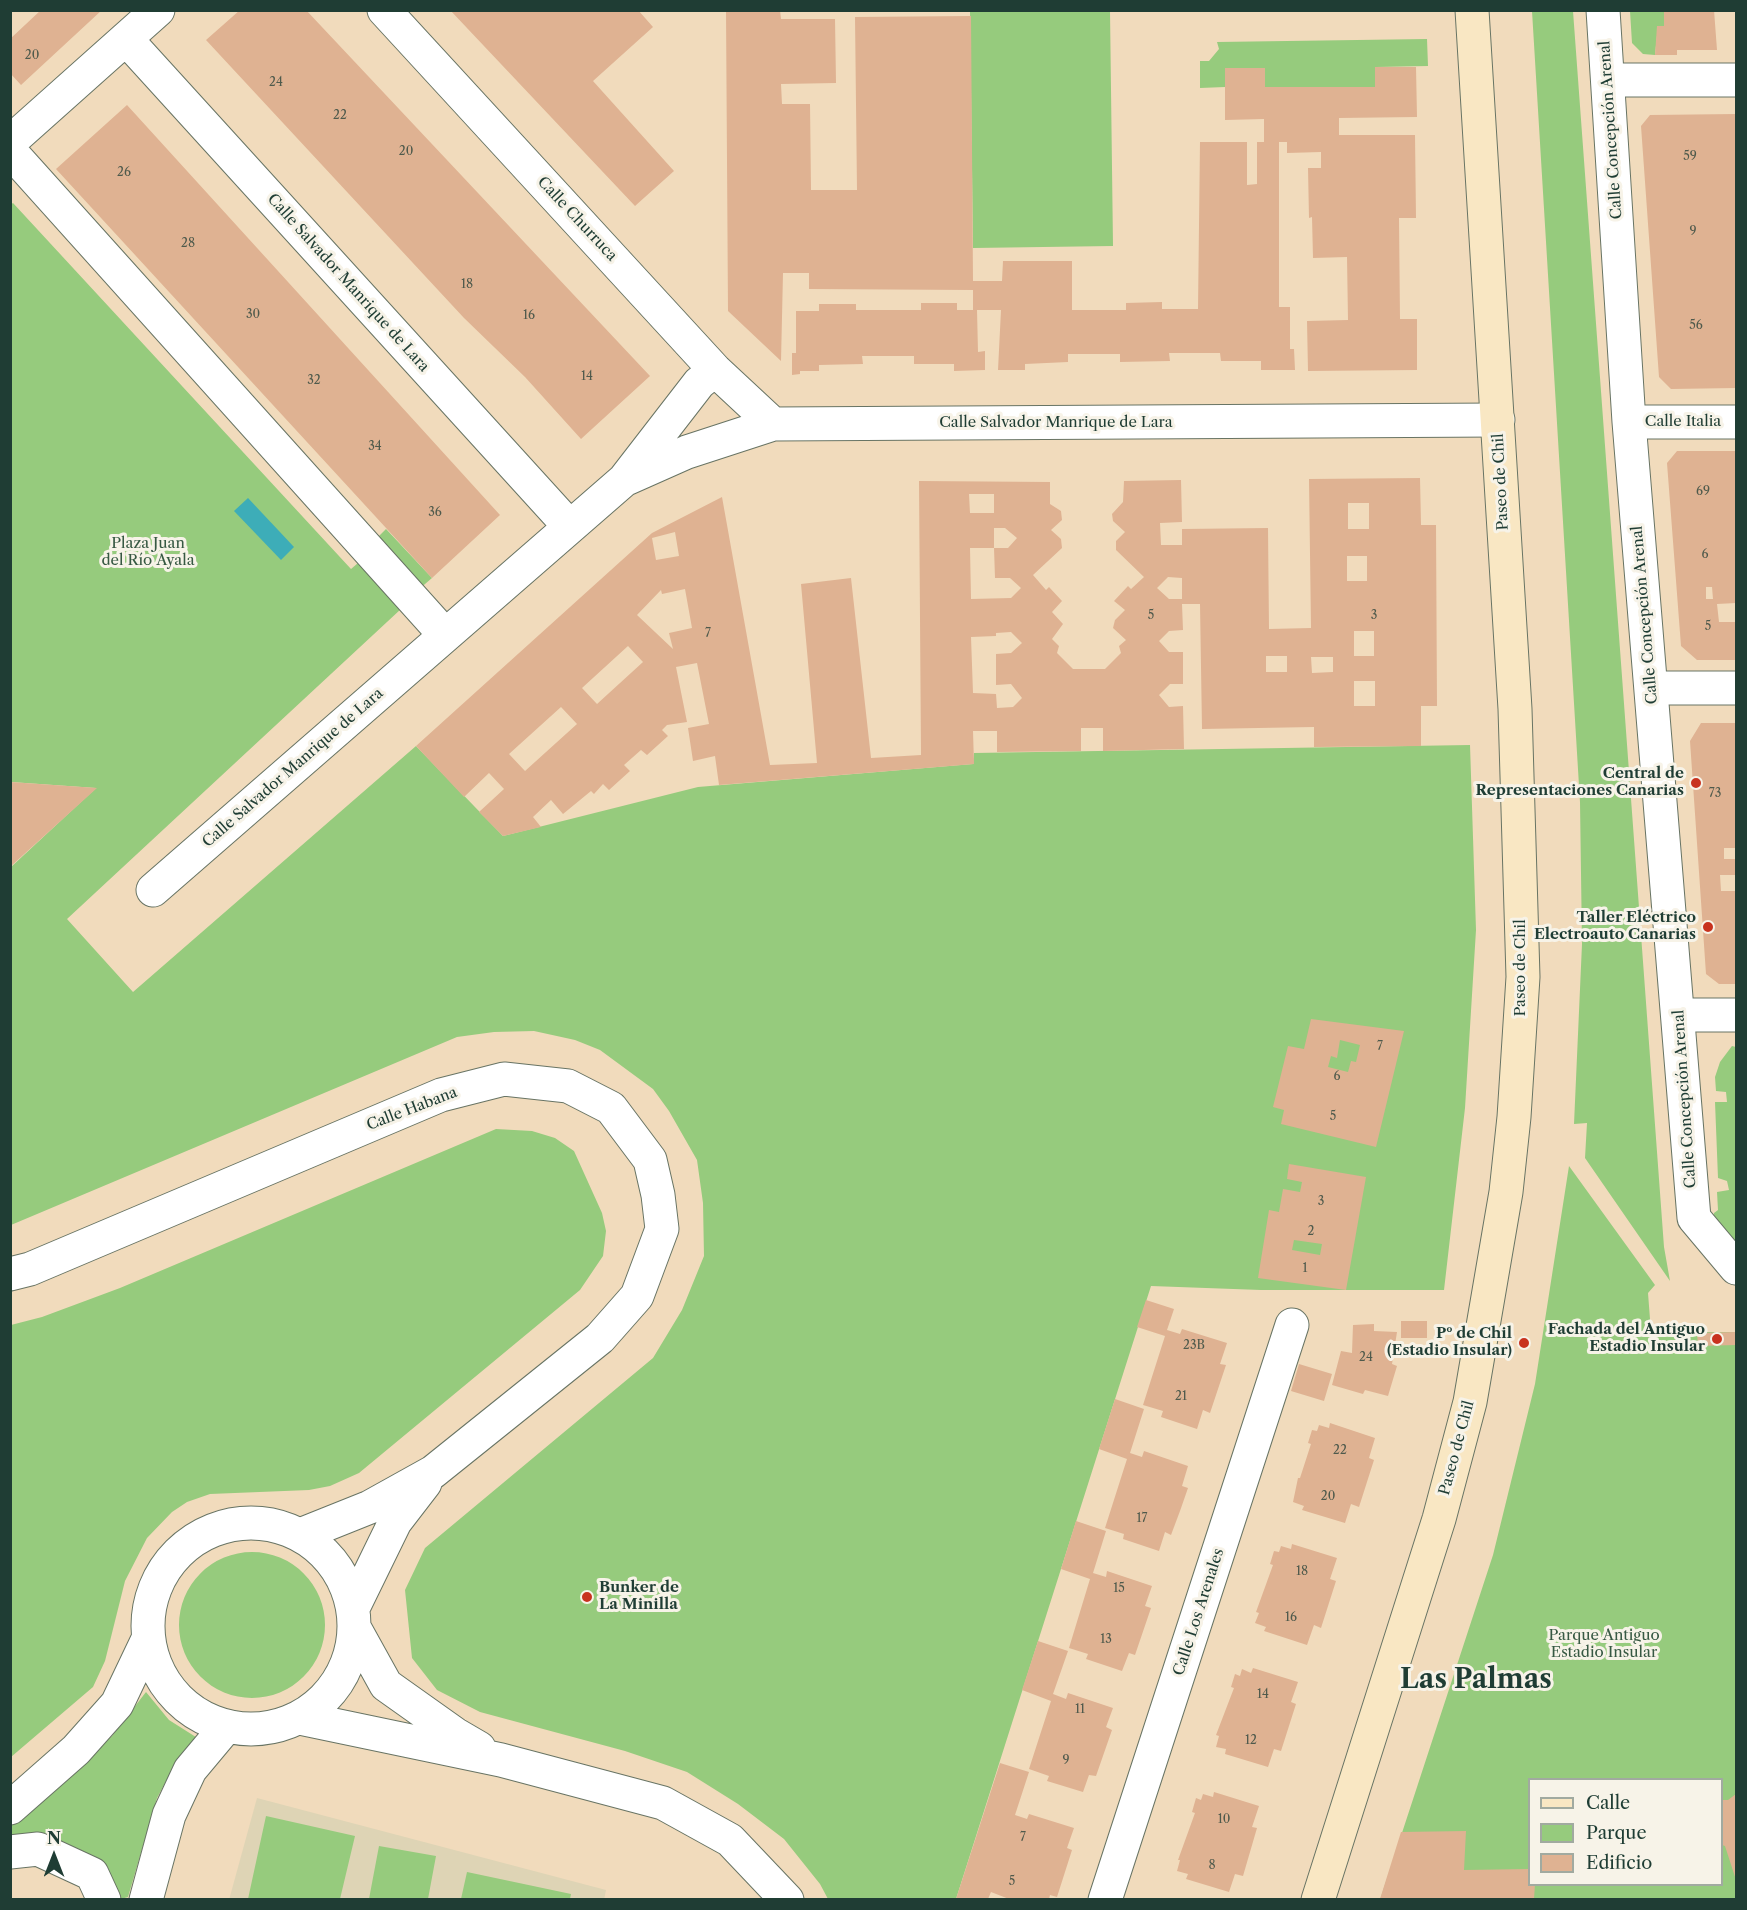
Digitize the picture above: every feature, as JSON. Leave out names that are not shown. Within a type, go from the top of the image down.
[{"type":"street","points":[[10,141],[127,40],[158,10]]},
{"type":"street","name":"Calle Churruca","points":[[384,10],[715,369],[773,424]]},
{"type":"street","name":"Paseo de Chil","points":[[1318,1899],[1439,1519],[1470,1402],[1506,1192],[1514,1117],[1523,977],[1515,710],[1472,10]]},
{"type":"street","name":"Calle Concepción Arenal","points":[[1603,10],[1629,422],[1694,1218],[1737,1268]]},
{"type":"street","name":"Calle Salvador Manrique de Lara","points":[[127,40],[570,527]]},
{"type":"street","points":[[1608,80],[1737,80]]},
{"type":"street","points":[[10,151],[360,544],[445,636]]},
{"type":"street","name":"Calle Salvador Manrique de Lara","points":[[153,890],[624,480],[699,383],[715,369]]},
{"type":"street","name":"Calle Salvador Manrique de Lara","points":[[624,480],[687,452],[773,424],[1497,420]]},
{"type":"street","name":"Calle Italia","points":[[1629,422],[1737,422]]},
{"type":"street","points":[[1652,688],[1737,688]]},
{"type":"street","points":[[1678,1015],[1737,1015]]},
{"type":"street","name":"Calle Habana","points":[[10,1274],[30,1269],[441,1095],[504,1079],[568,1086],[611,1108],[650,1160],[662,1229],[653,1260],[637,1296],[600,1338],[433,1472],[370,1507],[300,1535]]},
{"type":"street","name":"Calle Los Arenales","points":[[1105,1899],[1292,1326]]},
{"type":"street","name":"Calle Habana","points":[[354,1618],[395,1522],[433,1472]]},
{"type":"street","points":[[354,1618],[348,1664],[329,1695],[300,1718],[268,1728],[251,1730],[225,1727],[197,1715],[173,1695],[156,1669],[148,1639],[149,1607],[160,1576],[180,1551],[206,1533],[237,1523],[269,1525],[300,1535],[325,1553],[343,1578],[354,1618],[386,1685],[455,1734],[501,1760]]},
{"type":"street","points":[[10,1808],[76,1750],[117,1704],[148,1639]]},
{"type":"street","points":[[300,1718],[501,1760],[663,1803],[730,1840],[787,1899]]},
{"type":"street","points":[[146,1899],[169,1815],[185,1779],[225,1727]]},
{"type":"street","points":[[10,1852],[38,1849],[92,1874],[105,1899]]},
{"type":"shaded area","points":[[257,1798],[606,1890],[604,1900],[229,1900]]},
{"type":"green space","points":[[970,11],[1110,11],[1113,246],[973,248]]},
{"type":"green space","points":[[1532,11],[1573,11],[1664,1247],[1670,1281],[1585,1158],[1587,1123],[1574,1124],[1582,944],[1580,802]]},
{"type":"green space","points":[[1630,11],[1664,11],[1664,26],[1658,26],[1655,55],[1643,54],[1632,43]]},
{"type":"green space","points":[[1427,39],[1428,66],[1376,67],[1375,87],[1265,87],[1265,68],[1225,68],[1225,87],[1200,88],[1200,61],[1209,61],[1219,49],[1217,42]]},
{"type":"green space","name":"Plaza Juan del Río Ayala","points":[[13,203],[351,569],[358,563],[401,609],[67,919],[133,992],[416,746],[503,836],[698,787],[973,764],[974,753],[1470,745],[1476,930],[1465,1108],[1444,1290],[1261,1290],[1151,1286],[956,1899],[828,1899],[820,1884],[784,1839],[738,1804],[687,1772],[625,1751],[480,1712],[437,1690],[412,1658],[405,1590],[425,1548],[653,1358],[682,1310],[704,1256],[703,1203],[697,1160],[669,1111],[653,1089],[600,1050],[575,1040],[534,1031],[494,1032],[457,1037],[11,1225],[11,867],[96,788],[11,782],[10,205]]},
{"type":"green space","points":[[386,529],[432,578],[418,590],[373,542]]},
{"type":"green space","points":[[1732,1046],[1736,1047],[1736,1246],[1714,1233],[1714,1213],[1718,1210],[1717,1192],[1729,1190],[1727,1181],[1718,1178],[1715,1102],[1727,1102],[1726,1092],[1716,1091],[1715,1077],[1720,1062]]},
{"type":"green space","points":[[496,1129],[532,1131],[555,1138],[574,1151],[602,1213],[606,1231],[603,1256],[580,1290],[359,1473],[330,1486],[309,1490],[210,1494],[187,1502],[172,1512],[147,1538],[125,1581],[105,1661],[93,1687],[11,1757],[11,1325],[42,1317],[120,1288]]},
{"type":"green space","name":"Parque Antiguo Estadio Insular","points":[[1569,1166],[1655,1285],[1648,1293],[1651,1332],[1736,1332],[1736,1899],[1380,1900],[1493,1555],[1535,1384]]},
{"type":"green space","points":[[252,1552],[280,1557],[304,1573],[320,1597],[325,1625],[320,1653],[304,1677],[280,1693],[252,1698],[224,1693],[200,1677],[184,1653],[179,1625],[184,1597],[200,1573],[224,1557]]},
{"type":"green space","points":[[146,1692],[169,1720],[199,1739],[172,1770],[157,1798],[128,1897],[121,1899],[11,1842],[11,1819],[112,1736]]},
{"type":"green space","points":[[266,1816],[355,1836],[340,1899],[248,1899]]},
{"type":"green space","points":[[379,1846],[436,1856],[428,1899],[369,1899]]},
{"type":"green space","points":[[467,1872],[571,1894],[570,1899],[461,1899]]},
{"type":"water","points":[[248,498],[294,547],[281,560],[234,511]]},
{"type":"building","points":[[41,10],[102,10],[21,85],[10,73],[10,39]]},
{"type":"building","points":[[240,10],[306,10],[650,376],[581,439],[525,377],[464,318],[206,40]]},
{"type":"building","points":[[450,10],[638,10],[653,27],[593,81],[674,171],[635,206]]},
{"type":"building","points":[[726,10],[780,10],[781,19],[835,19],[836,83],[781,84],[782,104],[810,104],[811,190],[857,190],[855,17],[971,16],[973,281],[1002,281],[1003,261],[1072,261],[1072,310],[1126,310],[1126,303],[1162,302],[1162,309],[1198,309],[1200,142],[1247,142],[1247,185],[1257,184],[1257,142],[1264,142],[1264,119],[1225,120],[1225,68],[1265,68],[1265,87],[1375,87],[1375,67],[1416,67],[1417,117],[1339,118],[1339,135],[1415,135],[1416,218],[1399,218],[1400,319],[1417,319],[1417,370],[1308,371],[1307,321],[1348,320],[1347,257],[1313,258],[1308,168],[1321,168],[1321,152],[1287,153],[1287,142],[1279,142],[1279,307],[1290,307],[1290,349],[1294,349],[1295,370],[1261,370],[1261,361],[1221,361],[1220,353],[1169,353],[1170,361],[1120,362],[1120,354],[1068,354],[1068,362],[1025,364],[1025,370],[998,370],[1001,310],[977,310],[978,352],[985,351],[985,370],[954,371],[954,364],[914,364],[914,356],[862,356],[863,364],[819,365],[819,371],[800,371],[800,374],[792,375],[792,353],[796,353],[796,311],[819,311],[819,304],[856,304],[856,310],[921,310],[921,303],[957,303],[957,310],[973,310],[973,290],[809,289],[809,273],[783,273],[781,361],[728,311]]},
{"type":"building","points":[[1664,10],[1714,10],[1717,50],[1677,50],[1677,55],[1655,55],[1657,26],[1664,26]]},
{"type":"building","points":[[127,105],[500,515],[432,578],[56,169]]},
{"type":"building","points":[[1736,114],[1736,388],[1671,389],[1659,377],[1641,126],[1650,115]]},
{"type":"building","points":[[1677,451],[1736,451],[1736,603],[1717,604],[1719,622],[1736,622],[1736,660],[1697,660],[1681,646],[1667,463]],"holes":[[[1706,587],[1712,587],[1713,599],[1706,599]]]},
{"type":"building","points":[[1420,478],[1421,525],[1436,525],[1437,706],[1421,706],[1421,746],[1314,747],[1314,727],[1202,729],[1200,604],[1182,604],[1183,630],[1169,631],[1159,641],[1169,652],[1183,652],[1183,684],[1170,684],[1159,695],[1169,707],[1183,706],[1184,749],[1103,751],[1103,728],[1081,728],[1081,751],[997,752],[997,731],[973,731],[974,764],[719,785],[715,756],[693,761],[688,728],[709,724],[697,663],[676,667],[687,722],[667,725],[662,730],[668,736],[647,755],[641,750],[624,765],[630,771],[609,790],[603,784],[594,794],[591,791],[563,814],[551,800],[533,817],[541,827],[503,836],[479,812],[504,789],[489,773],[464,797],[416,746],[652,533],[722,497],[770,765],[817,763],[801,584],[851,578],[871,758],[921,755],[919,481],[1050,482],[1050,504],[1061,511],[1062,520],[1051,530],[1061,539],[1062,548],[1033,575],[1046,590],[1049,587],[1062,601],[1052,612],[1063,624],[1052,639],[1059,646],[1057,653],[1073,669],[1105,669],[1121,653],[1119,646],[1126,640],[1113,628],[1115,620],[1125,610],[1114,601],[1128,586],[1131,589],[1144,577],[1116,550],[1116,541],[1125,532],[1113,521],[1112,514],[1123,502],[1124,481],[1181,480],[1182,522],[1160,523],[1161,545],[1182,545],[1182,529],[1268,528],[1269,629],[1311,628],[1309,479]],"holes":[[[969,494],[994,494],[994,513],[970,513]],[[1348,503],[1369,503],[1369,529],[1348,529]],[[994,528],[1005,528],[1017,538],[1008,548],[994,548]],[[675,532],[679,556],[656,560],[652,538]],[[970,548],[994,548],[995,578],[1010,578],[1021,588],[1011,598],[971,599]],[[1347,556],[1367,556],[1367,581],[1347,581]],[[1168,577],[1182,578],[1182,599],[1169,599],[1157,588]],[[685,589],[692,628],[669,633],[673,649],[637,615],[661,590],[662,594]],[[1354,631],[1374,631],[1374,656],[1354,656]],[[1011,632],[1022,643],[1011,653],[996,654],[996,685],[1011,684],[1022,698],[1013,707],[997,708],[996,694],[973,693],[971,637],[996,636],[996,633]],[[628,646],[643,662],[597,704],[582,688]],[[1266,656],[1287,656],[1287,672],[1266,672]],[[1311,657],[1333,657],[1333,672],[1312,673]],[[1354,681],[1375,681],[1375,706],[1354,706]],[[561,707],[577,724],[525,771],[509,754]]]},
{"type":"building","points":[[1701,723],[1736,723],[1736,848],[1724,848],[1724,859],[1736,859],[1736,875],[1720,875],[1721,891],[1736,891],[1736,984],[1719,984],[1706,974],[1690,741]]},
{"type":"building","points":[[10,782],[97,788],[10,867]]},
{"type":"building","points":[[1311,1019],[1404,1031],[1376,1147],[1281,1124],[1284,1110],[1273,1107],[1288,1046],[1304,1049]],"holes":[[[1340,1040],[1360,1045],[1356,1062],[1351,1061],[1348,1072],[1328,1067],[1331,1056],[1337,1058]]]},
{"type":"building","points":[[1289,1164],[1366,1177],[1346,1290],[1258,1278],[1269,1210],[1279,1212],[1283,1189],[1300,1192],[1302,1182],[1287,1179]],"holes":[[[1294,1240],[1322,1244],[1320,1255],[1292,1250]]]},
{"type":"building","points":[[1146,1300],[1174,1309],[1167,1330],[1180,1334],[1182,1329],[1227,1343],[1220,1364],[1226,1365],[1210,1413],[1203,1410],[1197,1429],[1161,1417],[1163,1411],[1143,1405],[1165,1336],[1137,1327]]},
{"type":"building","points":[[1401,1321],[1427,1321],[1427,1338],[1401,1338]]},
{"type":"building","points":[[1374,1324],[1374,1331],[1397,1332],[1392,1364],[1397,1366],[1388,1396],[1365,1390],[1363,1394],[1332,1385],[1341,1351],[1352,1353],[1353,1325]]},
{"type":"building","name":"Fachada del Antiguo Estadio Insular","points":[[1736,1332],[1736,1345],[1698,1346],[1697,1333]]},
{"type":"building","points":[[1299,1364],[1332,1374],[1324,1401],[1291,1391]]},
{"type":"building","points":[[1115,1399],[1144,1409],[1130,1453],[1142,1457],[1144,1451],[1188,1466],[1182,1486],[1188,1488],[1171,1535],[1165,1532],[1159,1551],[1123,1539],[1124,1534],[1105,1528],[1127,1459],[1099,1449]]},
{"type":"building","points":[[1330,1423],[1375,1438],[1369,1458],[1374,1460],[1359,1507],[1351,1504],[1345,1523],[1302,1510],[1304,1506],[1293,1502],[1298,1478],[1300,1478],[1311,1444],[1308,1443],[1312,1430],[1317,1431],[1319,1425],[1329,1428]]},
{"type":"building","points":[[1076,1521],[1106,1531],[1093,1573],[1106,1577],[1107,1571],[1152,1586],[1145,1606],[1151,1608],[1135,1655],[1129,1653],[1122,1671],[1086,1659],[1088,1654],[1069,1648],[1090,1579],[1061,1569]]},
{"type":"building","points":[[1292,1544],[1337,1558],[1330,1579],[1336,1581],[1321,1628],[1314,1625],[1307,1645],[1264,1631],[1266,1627],[1255,1623],[1259,1613],[1256,1612],[1273,1565],[1270,1564],[1274,1551],[1279,1552],[1281,1546],[1291,1549]]},
{"type":"building","points":[[1038,1641],[1068,1651],[1053,1694],[1066,1699],[1068,1693],[1113,1708],[1106,1727],[1112,1730],[1096,1776],[1089,1775],[1083,1792],[1047,1781],[1049,1776],[1029,1769],[1051,1701],[1022,1690]]},
{"type":"building","points":[[1253,1668],[1298,1682],[1291,1702],[1296,1704],[1281,1751],[1274,1749],[1268,1767],[1225,1754],[1226,1749],[1216,1747],[1219,1736],[1216,1735],[1234,1688],[1231,1687],[1235,1674],[1240,1676],[1242,1669],[1251,1673]]},
{"type":"building","points":[[1000,1763],[1029,1772],[1015,1815],[1027,1819],[1029,1814],[1074,1828],[1067,1848],[1072,1850],[1057,1897],[1050,1895],[1049,1899],[1009,1899],[991,1892],[988,1899],[956,1899]]},
{"type":"building","points":[[1214,1792],[1259,1806],[1252,1827],[1257,1828],[1243,1876],[1235,1874],[1229,1892],[1186,1879],[1188,1874],[1177,1871],[1180,1860],[1178,1860],[1195,1813],[1192,1812],[1196,1798],[1201,1800],[1203,1794],[1213,1797]]},
{"type":"building","points":[[1736,1794],[1736,1880],[1723,1845],[1723,1800],[1728,1800]]},
{"type":"building","points":[[1466,1831],[1464,1870],[1528,1869],[1528,1886],[1535,1886],[1534,1899],[1380,1899],[1401,1832]]},
{"type":"place","name":"Central de Representaciones Canarias","points":[[1696,783]]},
{"type":"place","name":"Taller Eléctrico Electroauto Canarias","points":[[1708,927]]},
{"type":"place","name":"Fachada del Antiguo Estadio Insular","points":[[1717,1339]]},
{"type":"place","name":"Pº de Chil (Estadio Insular)","points":[[1524,1343]]},
{"type":"place","name":"Bunker de La Minilla","points":[[587,1597]]},
{"type":"district","name":"Las Palmas","points":[[1476,1680]]}]
